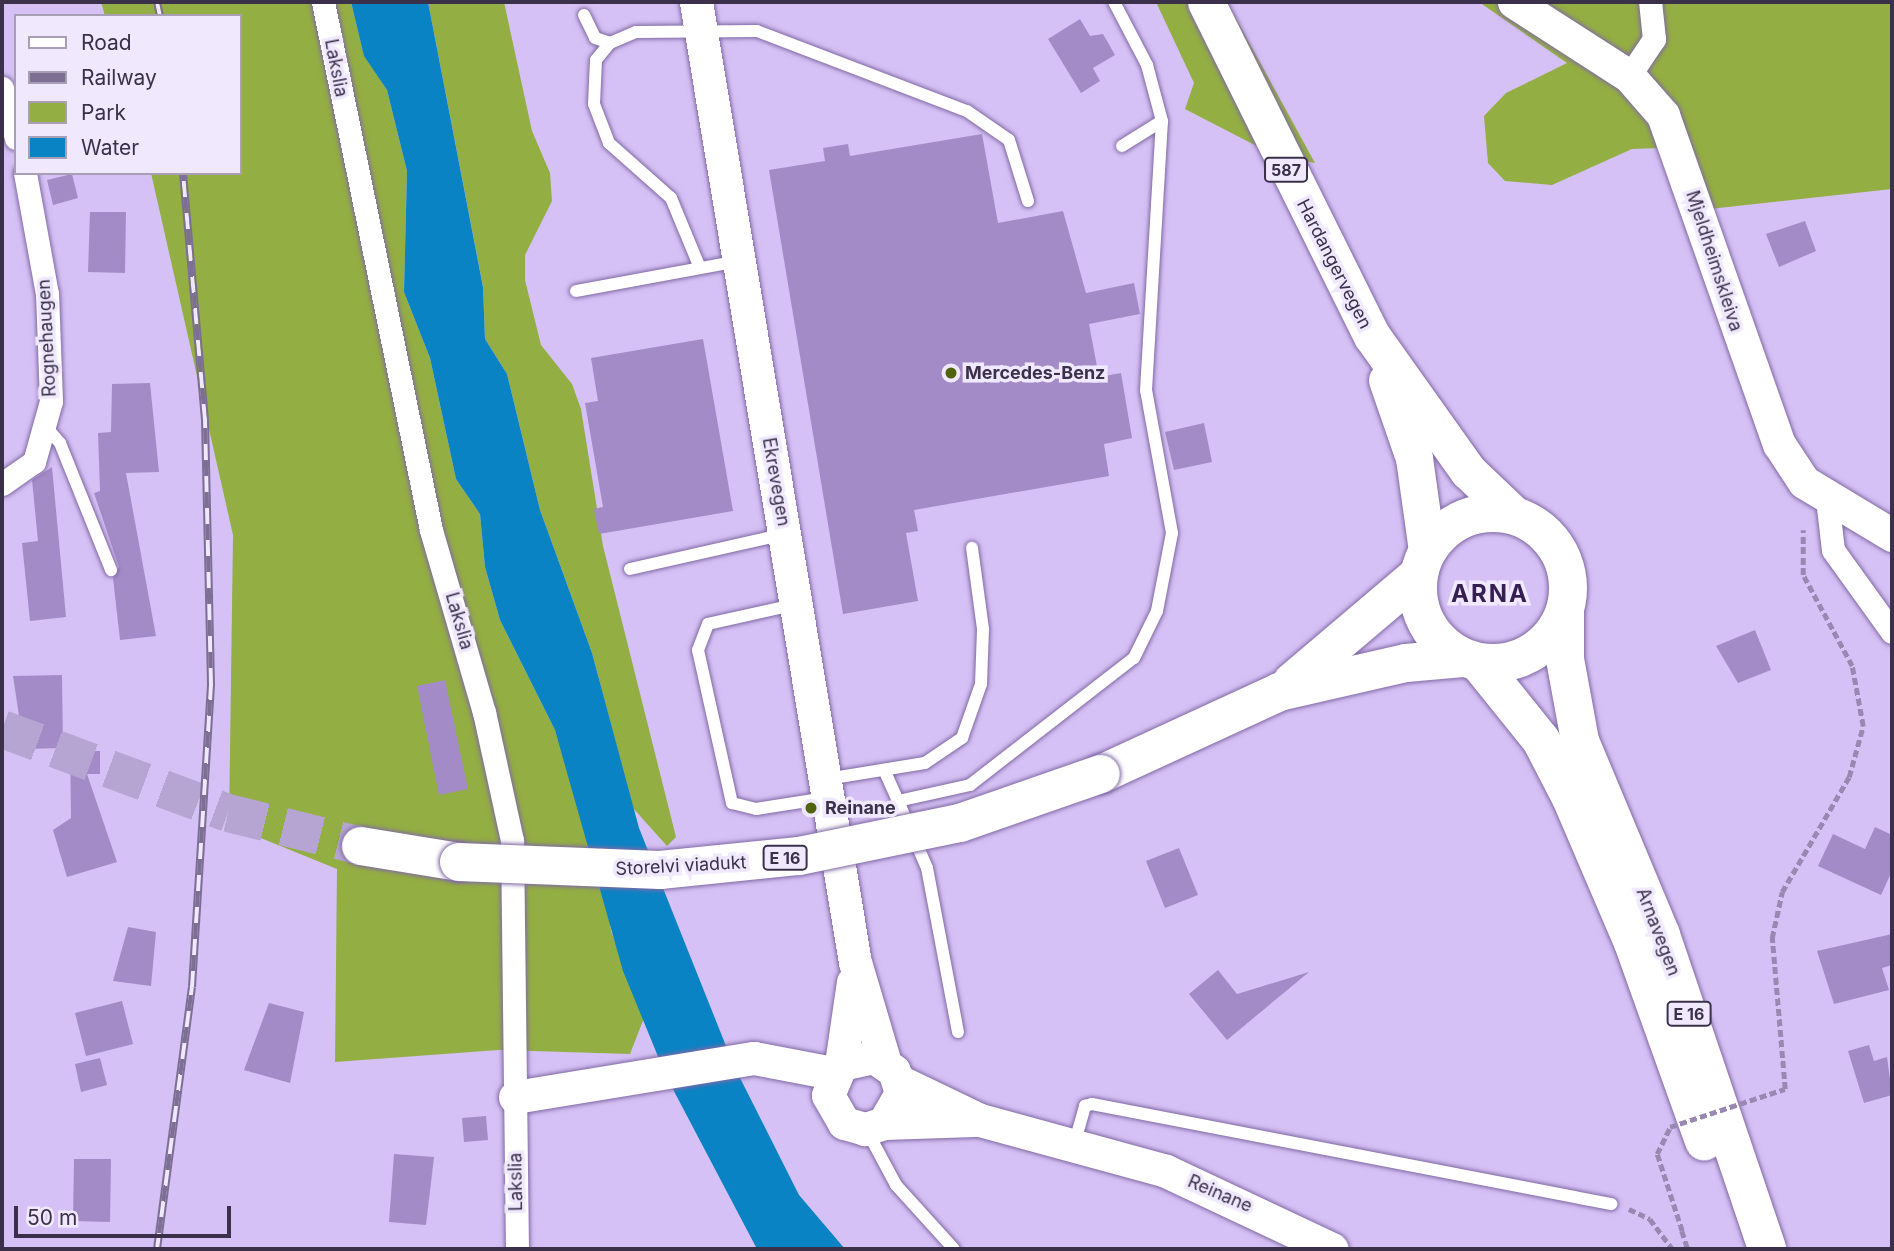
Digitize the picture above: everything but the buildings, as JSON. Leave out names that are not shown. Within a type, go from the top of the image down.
[{"type":"highway","name":"E 16","points":[[1514,515],[1554,543],[1565,565],[1565,613],[1535,652],[1513,662],[1406,663],[1279,692],[1422,563],[1465,518],[1514,515]]},
{"type":"highway","name":"E 16","points":[[1422,563],[1426,625],[1471,661]]},
{"type":"highway","name":"Arnavegen","points":[[1565,613],[1580,741],[1661,935],[1767,1249]]},
{"type":"highway","name":"Arnavegen","points":[[1471,661],[1541,740],[1588,835],[1741,1249]]},
{"type":"highway","name":"Storelvi viadukt","points":[[361,846],[459,862],[660,870],[799,856],[960,823],[1101,774],[1279,692]]},
{"type":"main road","name":"Hardangervegen","points":[[1206,2],[1371,336],[1414,458],[1422,563]]},
{"type":"main road","name":"Mjeldheimskleiva","points":[[1514,2],[1629,76],[1663,115],[1675,140],[1779,444],[1804,481],[1827,499],[1892,536]]},
{"type":"main road","name":"Ekrevegen","points":[[698,15],[855,962],[892,1072]]},
{"type":"main road","name":"Hardangervegen","points":[[1371,336],[1468,471],[1514,515]]},
{"type":"main road","name":"Ekrevegen","points":[[837,1069],[855,962]]},
{"type":"main road","points":[[515,1097],[647,1078],[754,1058],[837,1069],[863,1056],[892,1072],[898,1105],[875,1126],[836,1115],[828,1095],[837,1069]]},
{"type":"main road","name":"Reinane","points":[[892,1072],[980,1119],[1166,1171],[1332,1249]]},
{"type":"main road","name":"Reinane","points":[[875,1126],[980,1119]]},
{"type":"street","name":"Lakslia","points":[[323,2],[431,530],[484,712],[512,840],[517,1249]]},
{"type":"street","points":[[1629,76],[1654,39],[1650,2]]},
{"type":"street","points":[[2,88],[14,131]]},
{"type":"street","name":"Rognehaugen","points":[[2,484],[34,462],[47,428],[47,294],[25,175]]},
{"type":"street","points":[[1827,499],[1833,550],[1892,632]]},
{"type":"lane","points":[[898,801],[970,785],[992,770],[1134,658],[1157,611],[1170,557],[1171,513],[1146,390],[1162,121],[1147,65],[1114,2]]},
{"type":"lane","points":[[584,15],[595,38],[610,43],[636,32],[698,15],[734,27],[794,41],[967,111],[1009,140],[1028,201]]},
{"type":"lane","points":[[610,43],[592,81],[609,143],[671,198],[700,268]]},
{"type":"lane","points":[[1122,146],[1162,121]]},
{"type":"lane","points":[[576,291],[739,261]]},
{"type":"lane","points":[[47,428],[60,443],[111,570]]},
{"type":"lane","points":[[630,569],[785,534]]},
{"type":"lane","points":[[797,604],[708,624],[698,650],[732,803],[756,809],[886,774],[949,752],[973,715],[983,629],[972,548]]},
{"type":"lane","points":[[886,774],[927,869],[958,1032]]},
{"type":"lane","points":[[1074,1146],[1085,1106],[1092,1104],[1611,1204]]},
{"type":"lane","points":[[875,1126],[896,1185],[954,1249]]},
{"type":"path","points":[[1688,1249],[1657,1154],[1670,1127],[1786,1089],[1772,938],[1782,892],[1849,776],[1863,726],[1852,666],[1814,605]]},
{"type":"path","points":[[1611,1204],[1650,1219],[1673,1249]]},
{"type":"green space","points":[[101,2],[351,2],[364,55],[387,90],[407,171],[404,292],[430,358],[456,479],[480,514],[485,567],[500,620],[555,730],[606,890],[611,931],[644,1018],[630,1054],[498,1050],[335,1062],[337,869],[229,825],[233,535],[151,175],[242,175],[242,14],[104,14]]},
{"type":"green space","points":[[428,2],[504,2],[532,131],[550,173],[552,201],[525,255],[525,280],[541,345],[572,384],[581,409],[603,546],[676,837],[667,846],[633,808],[592,653],[540,510],[507,374],[485,339],[483,286]]},
{"type":"green space","points":[[1156,2],[1227,2],[1315,163],[1272,154],[1185,109],[1194,83]]},
{"type":"green space","points":[[1479,2],[1892,2],[1892,189],[1682,212],[1660,148],[1632,149],[1552,185],[1505,181],[1488,163],[1484,116],[1506,93],[1567,63]]},
{"type":"water","points":[[351,2],[428,2],[483,287],[485,339],[507,374],[540,510],[592,653],[639,828],[734,1066],[799,1195],[845,1249],[757,1249],[666,1076],[623,971],[555,730],[500,620],[485,567],[480,514],[456,479],[430,358],[404,292],[407,171],[387,90],[364,56]]},
{"type":"tunnel","points":[[2,729],[228,813],[361,846]]},
{"type":"railway","points":[[157,2],[160,14]]},
{"type":"railway","points":[[157,1249],[192,987],[211,684],[205,420],[183,175]]},
{"type":"place","name":"Mercedes-Benz","points":[[951,373]]},
{"type":"place","name":"Reinane","points":[[811,808]]},
{"type":"district","name":"ARNA","points":[[1490,594]]}]
